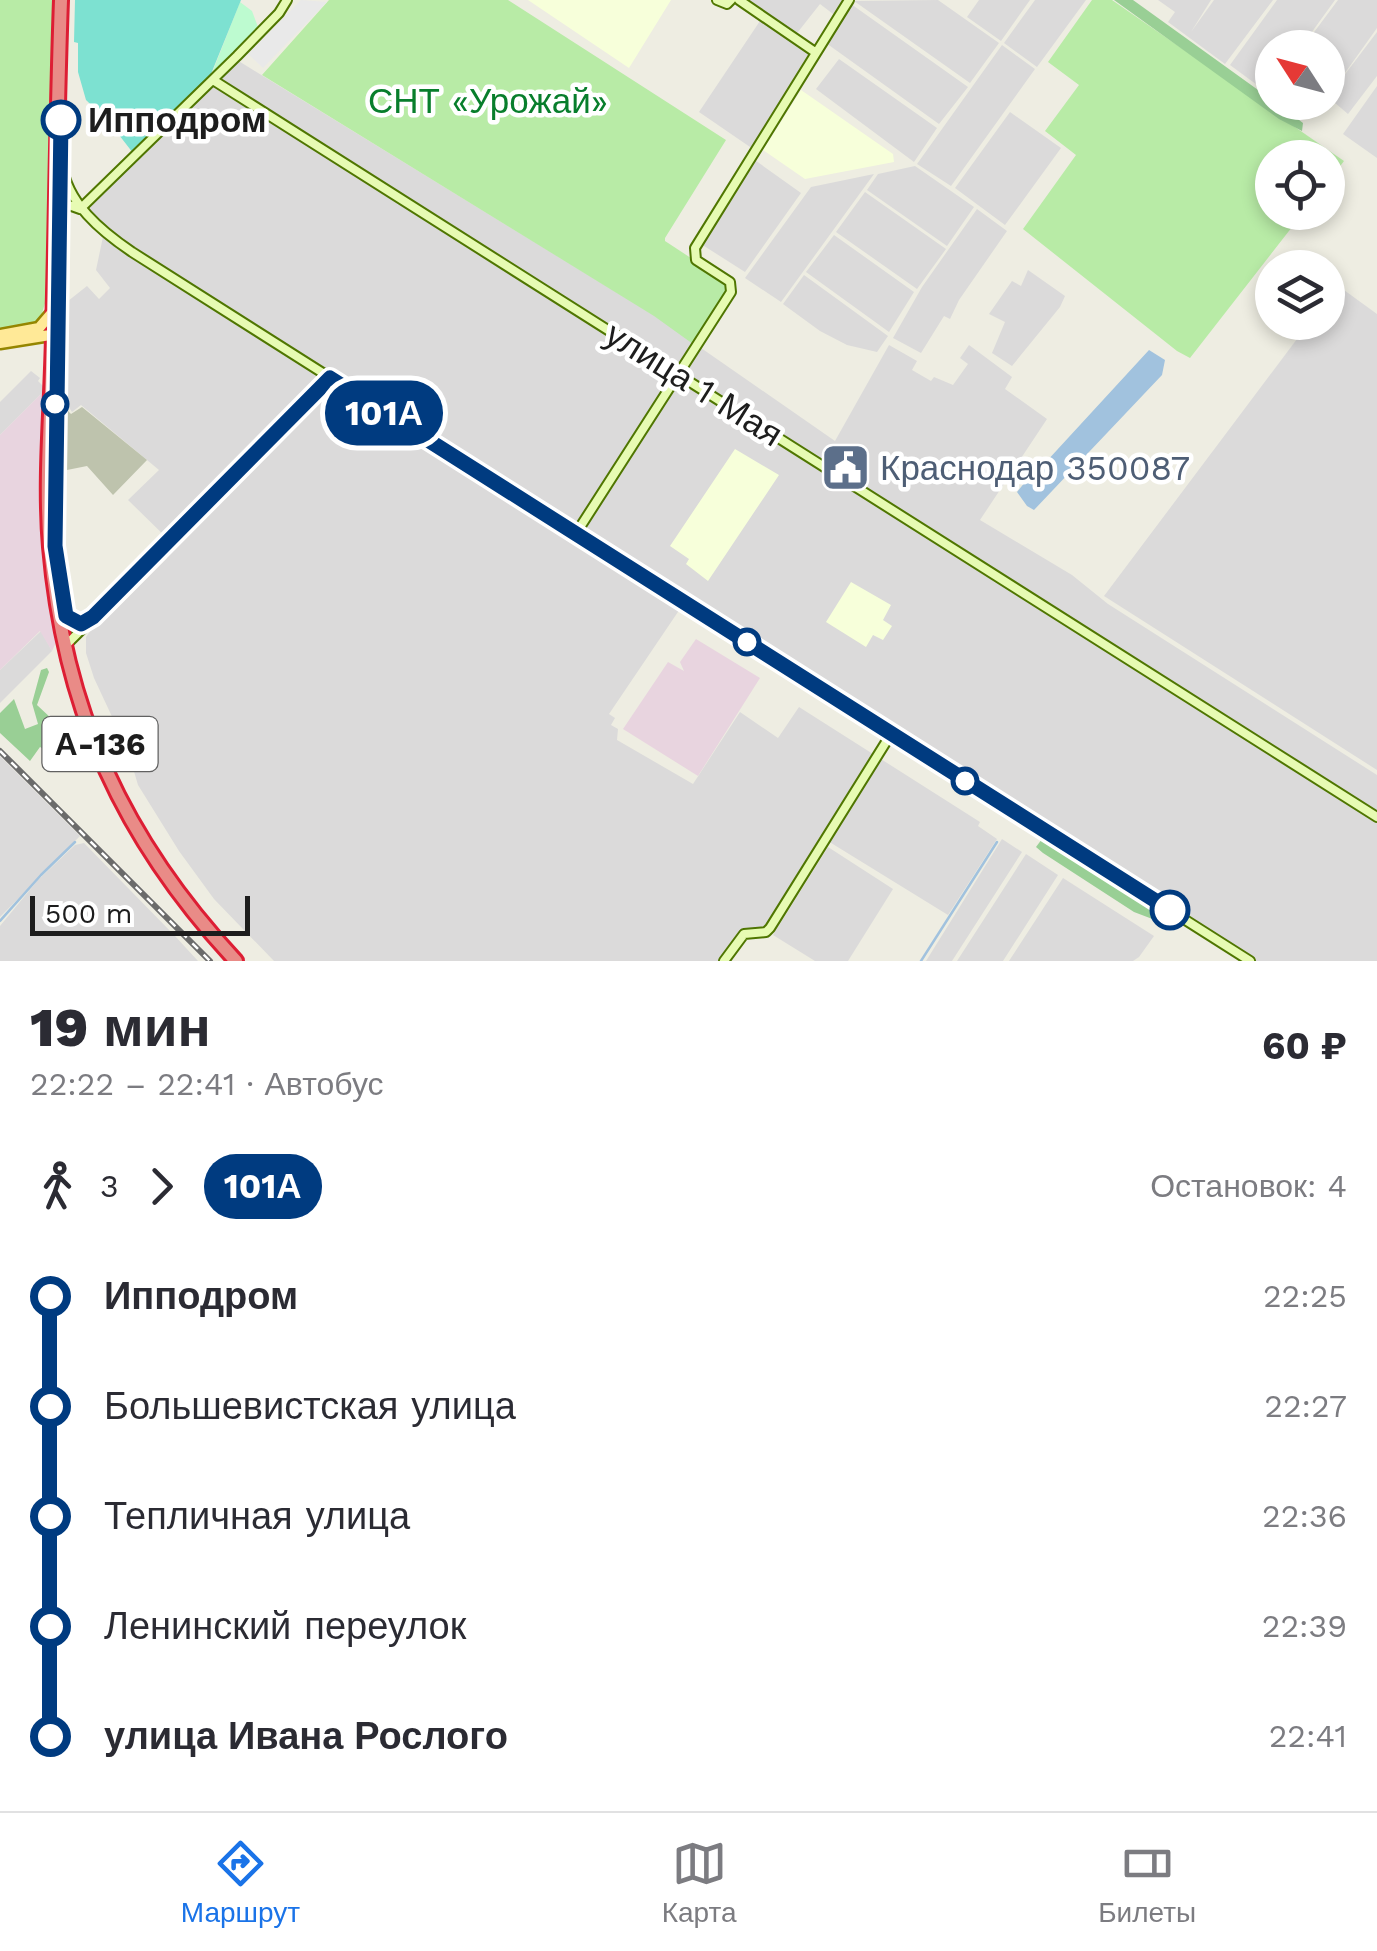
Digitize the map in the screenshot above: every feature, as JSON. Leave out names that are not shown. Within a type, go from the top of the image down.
[{"type":"highway","name":"А-136","points":[[62,0],[50,546],[90,732],[122,808],[170,883],[238,961]]},
{"type":"highway","name":"А-136","points":[[59,160],[54,274],[55,546],[68,643]]},
{"type":"main road","points":[[2,337],[54,328]]},
{"type":"main road","points":[[23,339],[54,328]]},
{"type":"main road","points":[[2,337],[44,343],[52,359]]},
{"type":"street","points":[[58,218],[66,204],[79,206],[98,193],[275,18],[287,0]]},
{"type":"street","points":[[717,0],[727,4],[731,0]]},
{"type":"street","points":[[739,0],[815,52]]},
{"type":"street","points":[[575,536],[730,294],[732,284],[698,262],[694,254],[753,150],[849,0]]},
{"type":"street","name":"улица 1 Мая","points":[[213,80],[1377,817]]},
{"type":"street","name":"А-136","points":[[59,160],[79,206]]},
{"type":"street","points":[[59,160],[79,206],[101,234],[1242,961]]},
{"type":"street","points":[[72,191],[98,193]]},
{"type":"street","points":[[68,643],[331,380]]},
{"type":"street","points":[[68,643],[331,380]]},
{"type":"street","points":[[66,616],[81,624],[93,617]]},
{"type":"street","points":[[724,961],[744,934],[770,928],[888,738]]},
{"type":"street","points":[[888,738],[1250,961]]},
{"type":"shaded area","name":"Ипподром","points":[[75,0],[241,0],[211,74],[133,153],[86,100],[78,72],[78,43],[74,42]]},
{"type":"shaded area","points":[[301,0],[327,2],[263,68],[248,54],[243,59],[240,56],[247,49],[250,52]]},
{"type":"shaded area","points":[[528,0],[671,0],[629,68]]},
{"type":"shaded area","points":[[741,0],[848,0],[837,17],[820,4],[794,37]]},
{"type":"shaded area","points":[[938,0],[999,43],[970,83],[854,1]]},
{"type":"shaded area","points":[[979,0],[1030,0],[1001,41],[967,17]]},
{"type":"shaded area","points":[[1035,0],[1086,0],[1037,67],[1004,43]]},
{"type":"shaded area","points":[[1158,0],[1211,0],[1191,32],[1214,0],[1273,0],[1225,64],[1168,22],[1175,12]]},
{"type":"shaded area","points":[[1277,0],[1335,0],[1313,30],[1255,30]]},
{"type":"shaded area","points":[[1338,0],[1377,0],[1377,28],[1345,73],[1345,30],[1316,30]]},
{"type":"shaded area","points":[[240,2],[252,11],[258,27],[212,73]]},
{"type":"shaded area","points":[[851,4],[968,87],[939,124],[826,43]]},
{"type":"shaded area","points":[[762,18],[813,53],[753,149],[699,112]]},
{"type":"shaded area","points":[[1255,30],[1255,83],[1230,65]]},
{"type":"shaded area","points":[[1377,32],[1377,76],[1348,114],[1345,74]]},
{"type":"shaded area","points":[[1002,45],[1035,69],[951,186],[917,164]]},
{"type":"shaded area","points":[[839,59],[937,128],[914,162],[816,89]]},
{"type":"shaded area","points":[[237,60],[655,316],[835,441],[889,345],[917,361],[912,370],[931,381],[934,377],[953,385],[968,364],[960,358],[969,345],[1012,377],[1005,389],[1047,419],[980,520],[1072,575],[1108,604],[1377,775],[1377,961],[1256,961],[686,600],[609,714],[615,718],[611,725],[618,729],[617,740],[693,784],[740,712],[778,738],[799,707],[980,822],[978,826],[997,839],[948,915],[823,838],[765,928],[744,930],[722,961],[274,961],[214,899],[179,851],[138,785],[128,751],[94,678],[86,653],[86,637],[97,622],[108,617],[167,558],[172,543],[128,500],[159,470],[81,405],[72,412],[64,400],[62,372],[63,305],[87,286],[99,299],[110,288],[96,270],[104,232],[85,210]]},
{"type":"shaded area","points":[[1377,86],[1377,158],[1343,134]]},
{"type":"shaded area","points":[[801,90],[893,154],[894,162],[805,179],[763,150]]},
{"type":"shaded area","points":[[1010,112],[1061,148],[1005,225],[955,188]]},
{"type":"shaded area","points":[[752,158],[801,193],[745,272],[701,244]]},
{"type":"shaded area","points":[[915,166],[974,207],[947,246],[867,190],[878,174]]},
{"type":"shaded area","points":[[874,174],[781,302],[745,278],[811,187]]},
{"type":"shaded area","points":[[865,192],[946,249],[917,289],[836,232]]},
{"type":"shaded area","points":[[977,209],[1007,231],[950,319],[944,316],[921,353],[893,338],[922,287]]},
{"type":"shaded area","points":[[834,235],[914,292],[889,332],[806,272]]},
{"type":"shaded area","points":[[1028,270],[1065,296],[1012,366],[992,353],[1005,322],[989,314],[1012,281],[1021,286]]},
{"type":"shaded area","points":[[804,275],[888,336],[877,352],[847,345],[783,304]]},
{"type":"shaded area","points":[[1345,291],[1377,314],[1377,770],[1104,596],[1296,340],[1345,340]]},
{"type":"shaded area","points":[[1149,350],[1165,360],[1162,375],[1034,510],[1027,506],[1017,492]]},
{"type":"shaded area","points":[[31,371],[46,389],[0,435],[0,402]]},
{"type":"shaded area","points":[[46,389],[59,636],[52,651],[40,631],[0,670],[0,435]]},
{"type":"shaded area","points":[[63,406],[71,414],[82,407],[147,460],[113,495],[87,466],[62,471]]},
{"type":"shaded area","points":[[735,449],[779,475],[708,581],[686,564],[689,559],[670,546]]},
{"type":"shaded area","points":[[851,582],[891,605],[883,620],[892,626],[883,640],[873,635],[866,647],[826,622]]},
{"type":"shaded area","points":[[41,631],[52,651],[0,703],[0,670]]},
{"type":"shaded area","points":[[696,639],[760,678],[698,776],[623,729],[668,662],[684,671],[680,662]]},
{"type":"shaded area","points":[[0,756],[80,836],[0,917]]},
{"type":"shaded area","points":[[1002,839],[1022,852],[952,961],[926,961]]},
{"type":"shaded area","points":[[84,843],[198,961],[0,961],[0,926],[38,880],[75,845]]},
{"type":"shaded area","points":[[828,847],[893,889],[848,961],[815,961],[773,935]]},
{"type":"shaded area","points":[[1026,854],[1058,875],[1003,961],[957,961]]},
{"type":"shaded area","points":[[1063,878],[1154,936],[1139,957],[1133,961],[1009,961]]},
{"type":"green space","points":[[0,0],[56,0],[47,297],[38,326],[0,331]]},
{"type":"green space","name":"СНТ «Урожай»","points":[[329,0],[508,0],[726,140],[665,238],[729,283],[731,289],[693,344],[654,316],[262,75]]},
{"type":"green space","points":[[1092,0],[1112,0],[1255,99],[1255,120],[1285,120],[1314,140],[1255,140],[1255,230],[1290,230],[1274,250],[1255,250],[1255,275],[1190,358],[1023,229],[1076,155],[1045,131],[1079,85],[1048,62]]},
{"type":"green space","points":[[1114,0],[1133,0],[1255,88],[1255,102]]},
{"type":"green space","points":[[1281,120],[1299,120],[1303,123],[1302,131]]},
{"type":"green space","points":[[47,668],[37,705],[69,735],[81,732],[94,766],[82,763],[80,755],[66,745],[57,757],[40,747],[30,761],[0,733],[0,713],[14,699],[25,729],[38,724],[32,703],[41,670]]},
{"type":"green space","points":[[1042,839],[1152,909],[1158,914],[1155,920],[1134,912],[1043,853],[1036,847]]},
{"type":"waterway","points":[[0,921],[75,842]]},
{"type":"waterway","points":[[921,961],[997,842]]},
{"type":"railway","points":[[0,751],[210,961]]},
{"type":"bus line","name":"101А","points":[[61,120],[55,546],[66,616],[70,620],[81,624],[93,617],[330,378],[1170,910]]},
{"type":"place","name":"Ипподром","points":[[61,120]]},
{"type":"place","name":"Краснодар 350087","points":[[845,468]]}]
